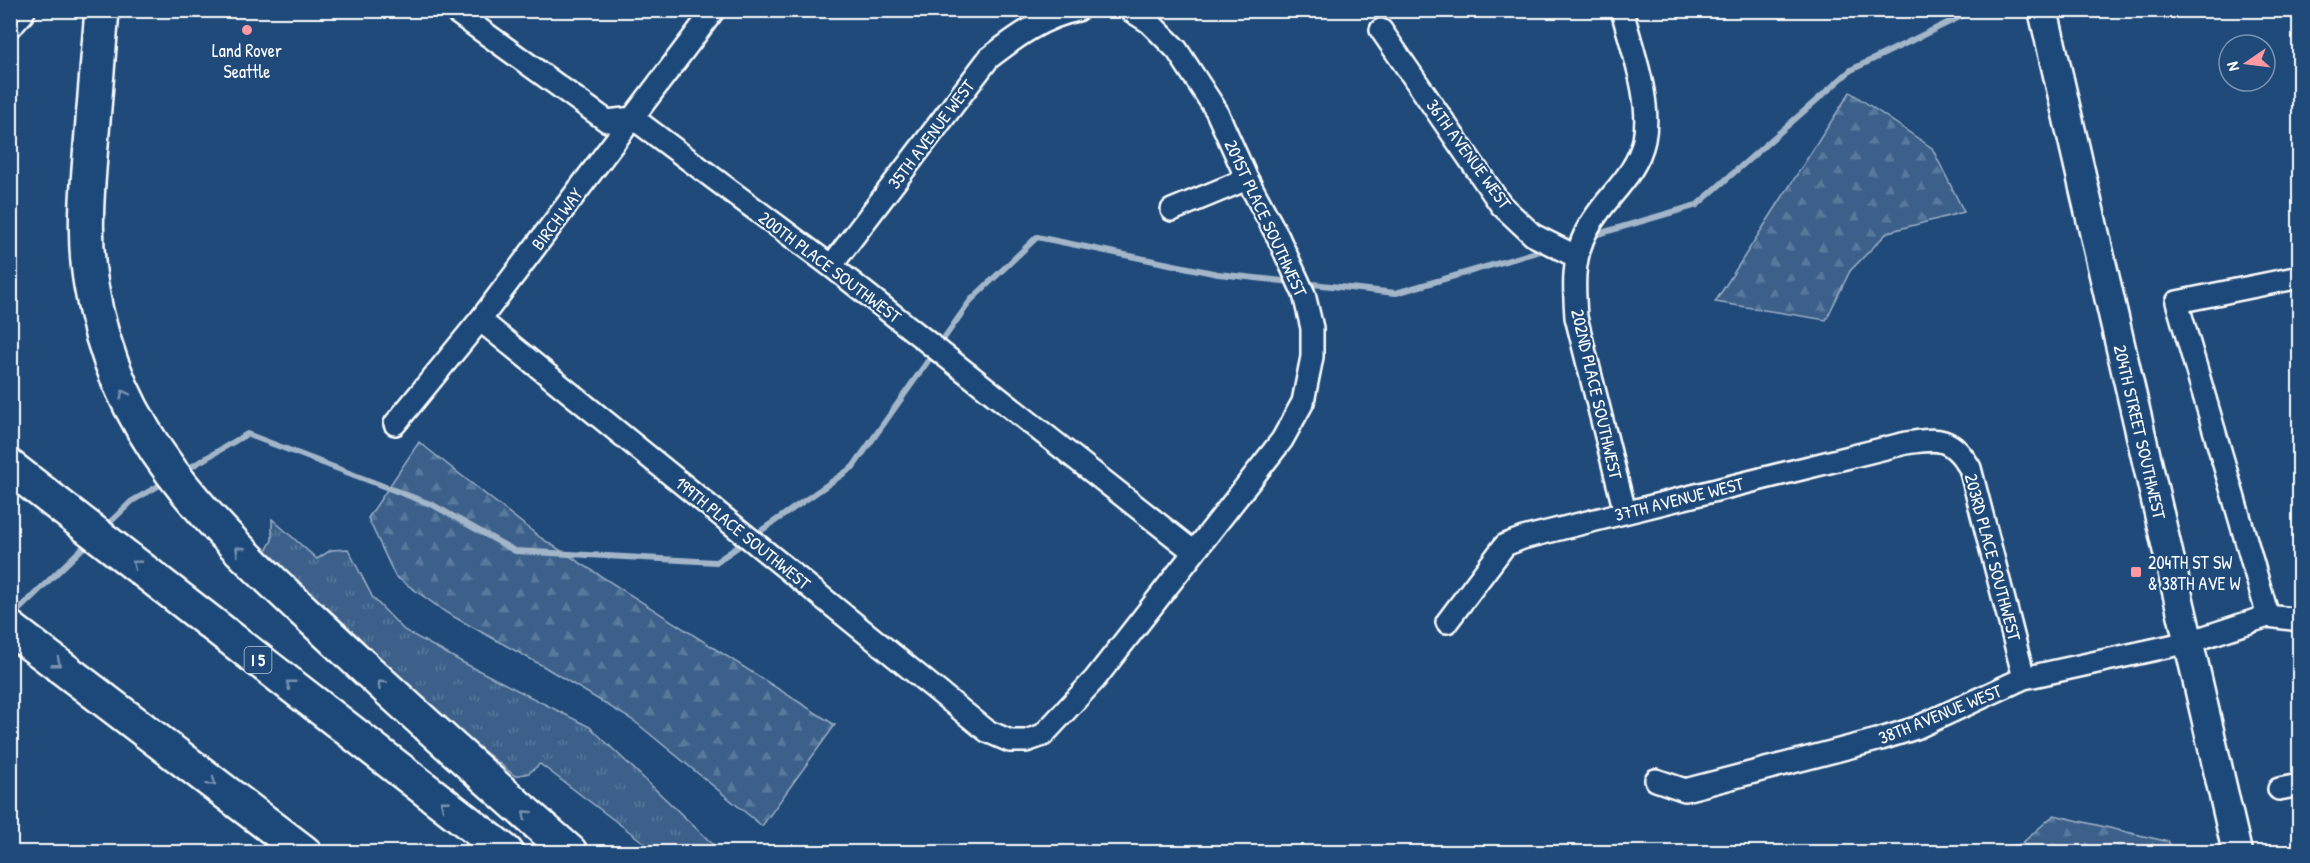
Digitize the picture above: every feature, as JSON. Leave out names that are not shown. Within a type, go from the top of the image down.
[{"type":"highway","points":[[10,19],[18,10]]},
{"type":"highway","points":[[102,10],[87,195],[87,248],[91,285],[102,337],[122,392],[152,446],[181,486],[234,546],[436,735],[570,852]]},
{"type":"highway","name":"I 5","points":[[10,467],[506,852]]},
{"type":"highway","points":[[10,628],[303,852]]},
{"type":"street","points":[[453,10],[607,121],[633,118]]},
{"type":"street","name":"BIRCH WAY","points":[[395,424],[480,320],[714,10]]},
{"type":"street","name":"35TH AVENUE WEST","points":[[831,266],[989,58],[1014,38],[1047,20],[1078,10]]},
{"type":"street","name":"201ST PLACE SOUTHWEST","points":[[1010,741],[1026,741],[1043,735],[1095,679],[1282,440],[1303,402],[1312,357],[1312,328],[1304,294],[1216,111],[1177,50],[1149,22],[1130,10]]},
{"type":"street","name":"202ND PLACE SOUTHWEST","points":[[1622,10],[1646,110],[1644,141],[1635,165],[1586,231],[1577,257],[1574,284],[1576,317],[1625,512]]},
{"type":"street","name":"204TH STREET SOUTHWEST","points":[[2043,10],[2237,852]]},
{"type":"street","name":"36TH AVENUE WEST","points":[[1382,30],[1501,205],[1533,235],[1577,257]]},
{"type":"street","name":"200TH PLACE SOUTHWEST","points":[[633,118],[831,266],[1194,552]]},
{"type":"street","points":[[1172,210],[1247,179]]},
{"type":"street","points":[[2300,277],[2177,302],[2268,616],[2300,620]]},
{"type":"street","name":"199TH PLACE SOUTHWEST","points":[[480,320],[987,730],[1010,741]]},
{"type":"street","name":"37TH AVENUE WEST","points":[[1447,622],[1505,545],[1523,538],[1906,443],[1928,439],[1948,442]]},
{"type":"street","name":"203RD PLACE SOUTHWEST","points":[[1948,442],[1961,453],[1970,468],[1977,488],[2024,678]]},
{"type":"street","name":"38TH AVENUE WEST","points":[[1656,780],[1685,790],[1881,739],[1916,728],[2024,678],[2189,642],[2268,616]]},
{"type":"street","points":[[2279,789],[2300,785]]},
{"type":"green space","points":[[1850,92],[1932,148],[1964,212],[1888,232],[1850,271],[1826,320],[1715,302]]},
{"type":"green space","points":[[419,442],[541,538],[835,725],[762,826],[634,721],[543,666],[447,613],[395,576],[368,518]]},
{"type":"green space","points":[[272,519],[317,559],[331,550],[348,549],[373,598],[404,630],[590,727],[721,852],[646,852],[647,845],[540,764],[529,773],[515,776],[423,702],[358,636],[316,598],[302,594],[265,553],[272,540]]},
{"type":"green space","points":[[2054,815],[2169,842],[2172,852],[1982,852],[2021,844]]},
{"type":"waterway","points":[[1591,236],[1697,205],[1851,70],[1974,10]]},
{"type":"waterway","points":[[184,471],[247,434],[433,505],[515,551],[716,562],[853,467],[971,300],[1037,237],[1218,274],[1292,282]]},
{"type":"waterway","points":[[1303,283],[1396,293],[1547,249]]},
{"type":"waterway","points":[[104,528],[132,501],[167,481]]},
{"type":"waterway","points":[[11,617],[90,541]]},
{"type":"place","name":"Land Rover Seattle","points":[[247,30]]},
{"type":"place","name":"204TH ST SW & 38TH AVE W","points":[[2136,572]]}]
